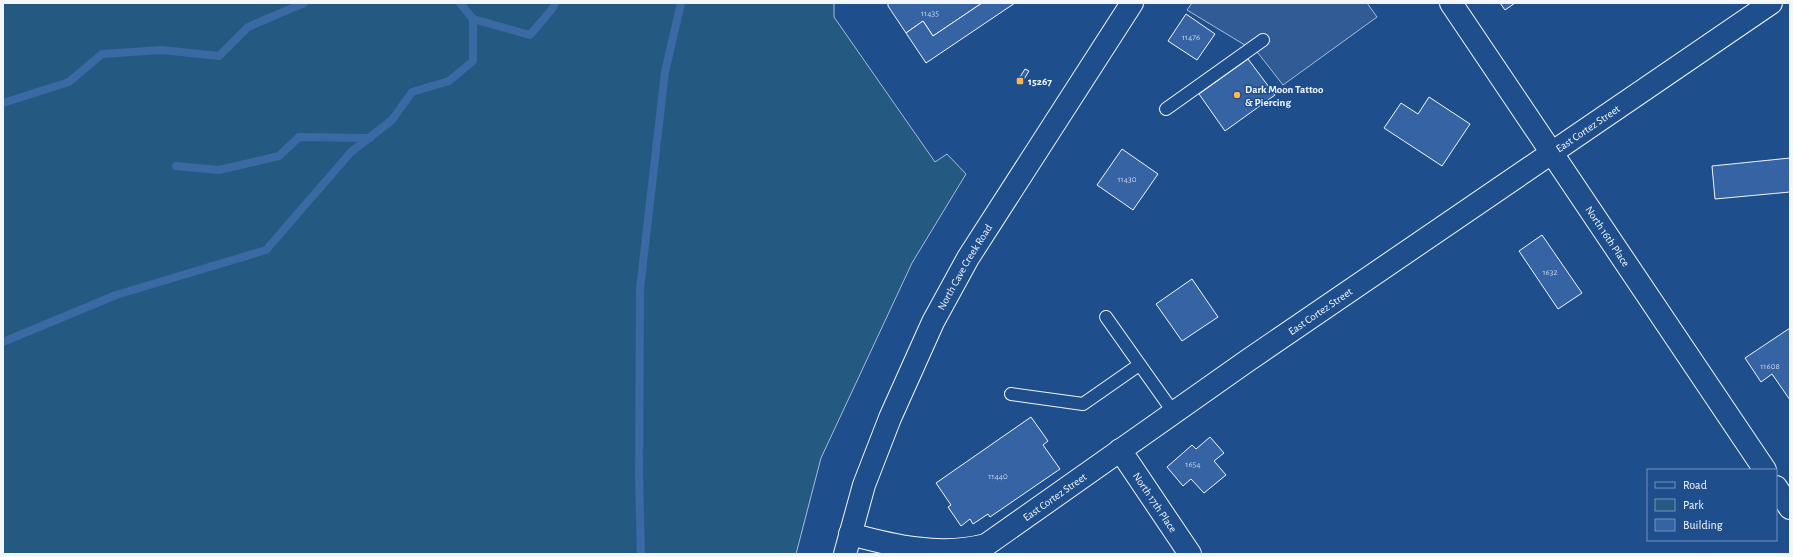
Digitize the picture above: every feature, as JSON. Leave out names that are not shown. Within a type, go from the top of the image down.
[{"type":"street","name":"North Cave Creek Road","points":[[847,544],[864,485],[890,418],[933,322],[968,258],[1132,3]]},
{"type":"street","name":"North 16th Place","points":[[1452,3],[1763,469]]},
{"type":"street","name":"East Cortez Street","points":[[847,544],[951,553],[971,550],[986,545],[1247,361],[1771,3]]},
{"type":"street","name":"North 17th Place","points":[[1120,450],[1190,554]]},
{"type":"street","points":[[1777,488],[1790,508]]},
{"type":"lane","points":[[1166,109],[1263,40]]},
{"type":"lane","points":[[1106,317],[1174,413]]},
{"type":"lane","points":[[1011,394],[1083,404],[1139,365]]},
{"type":"green space","points":[[3,3],[834,3],[834,17],[935,162],[947,154],[966,174],[912,263],[821,458],[796,554],[3,554]]},
{"type":"shaded area","points":[[1192,3],[1367,3],[1377,17],[1283,85],[1258,53],[1187,10]]},
{"type":"building","points":[[888,3],[982,3],[933,36],[923,21],[906,33],[888,6]]},
{"type":"building","points":[[982,3],[1015,3],[926,63],[906,33],[923,21],[933,36]]},
{"type":"building","points":[[1500,3],[1515,3],[1505,10]]},
{"type":"building","points":[[1186,14],[1215,34],[1197,60],[1168,41]]},
{"type":"building","name":"Dark Moon Tattoo & Piercing","points":[[1248,59],[1275,95],[1225,131],[1199,94]]},
{"type":"building","points":[[1025,69],[1029,71],[1021,84],[1017,82]]},
{"type":"building","points":[[1429,97],[1470,124],[1442,166],[1384,128],[1401,103],[1418,114]]},
{"type":"building","points":[[1122,149],[1158,174],[1133,210],[1097,185]]},
{"type":"building","points":[[1790,158],[1790,192],[1715,199],[1712,166]]},
{"type":"building","points":[[1542,235],[1582,293],[1558,309],[1519,251]]},
{"type":"building","points":[[1192,279],[1218,317],[1182,341],[1156,304]]},
{"type":"building","points":[[1790,328],[1790,400],[1772,374],[1761,382],[1745,358]]},
{"type":"building","points":[[1031,417],[1048,441],[1043,445],[1060,469],[990,517],[988,514],[973,524],[970,519],[961,526],[948,507],[951,505],[936,483]]},
{"type":"building","points":[[1210,437],[1224,453],[1214,461],[1226,475],[1204,493],[1191,479],[1183,486],[1167,467],[1192,445],[1196,449]]},
{"type":"waterway","points":[[3,103],[69,82],[102,54],[162,50],[219,56],[248,27],[304,3]]},
{"type":"waterway","points":[[460,3],[473,19],[530,35],[552,9],[555,3]]},
{"type":"waterway","points":[[641,554],[639,478],[640,289],[665,72],[681,3]]},
{"type":"waterway","points":[[3,342],[116,295],[266,250],[351,152],[392,120],[412,92],[449,81],[473,61],[473,19]]},
{"type":"waterway","points":[[176,166],[219,170],[279,156],[299,137],[370,138]]},
{"type":"place","name":"15267","points":[[1020,81]]},
{"type":"place","name":"Dark Moon Tattoo & Piercing","points":[[1237,95]]}]
